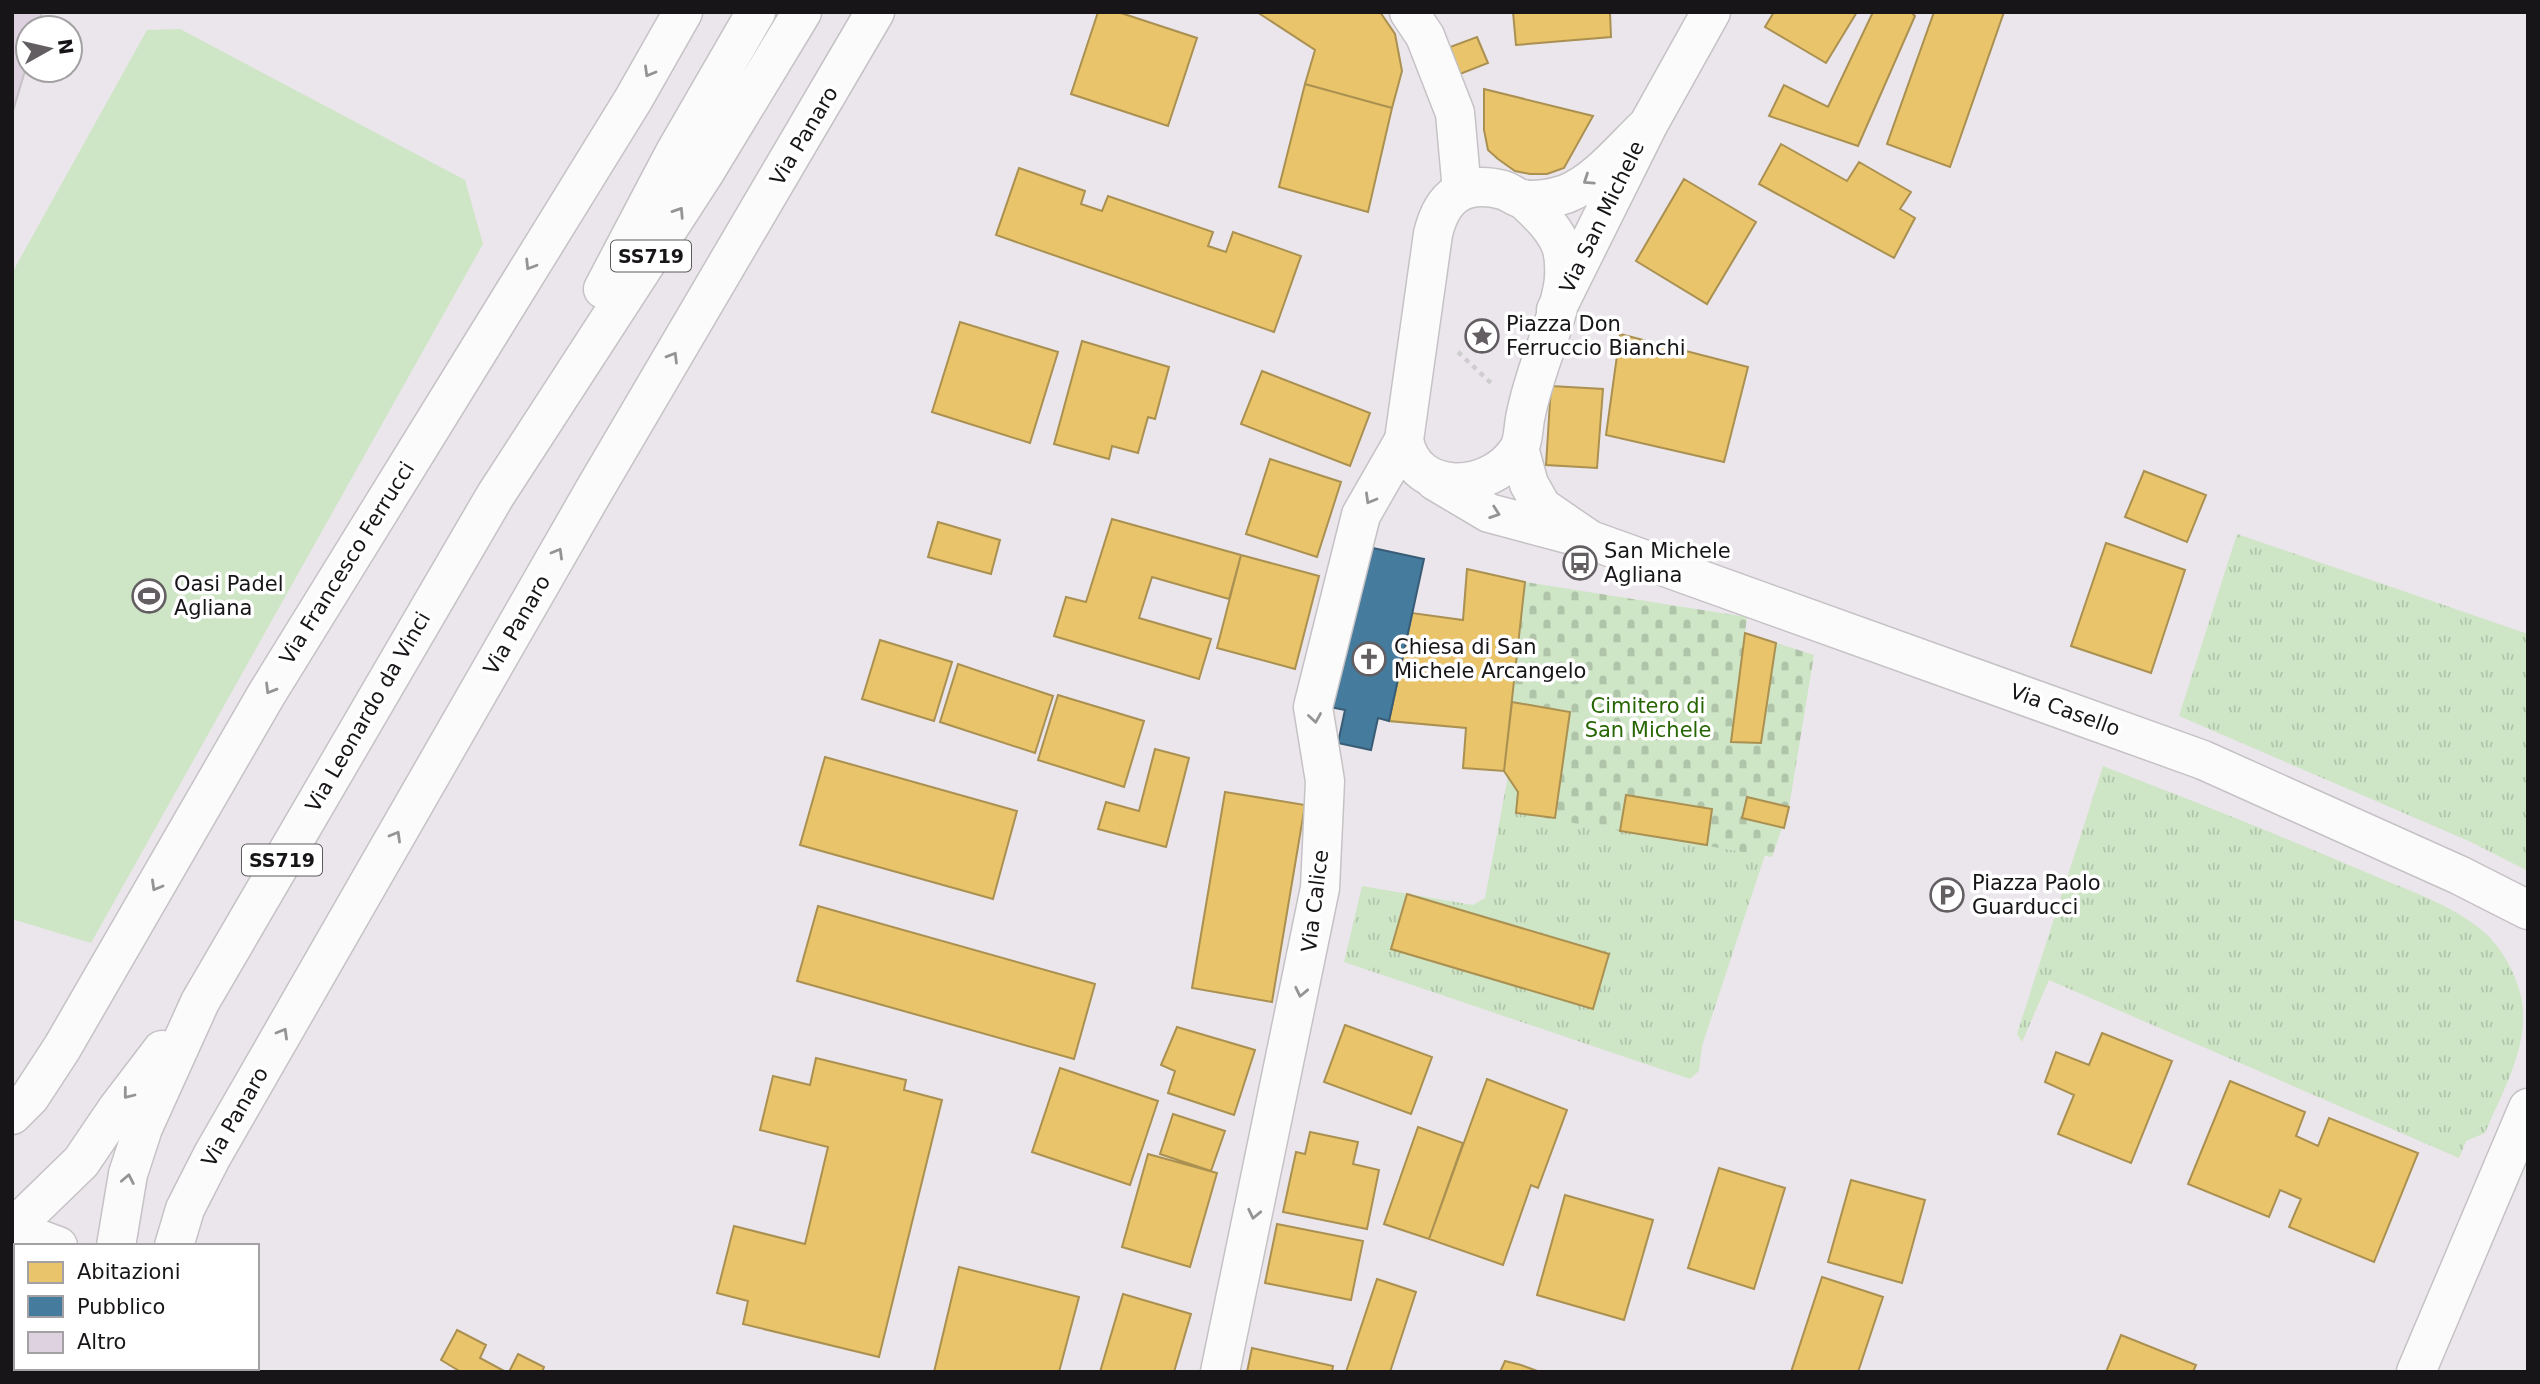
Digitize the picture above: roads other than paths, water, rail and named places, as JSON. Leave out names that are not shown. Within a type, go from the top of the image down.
[{"type":"street","name":"Via Francesco Ferrucci","points":[[12,1115],[30,1097],[62,1048],[266,695],[633,100],[683,12]]},
{"type":"street","name":"Via Leonardo da Vinci","points":[[116,1244],[128,1174],[144,1128],[200,1002],[495,496],[674,154],[756,12]]},
{"type":"street","name":"Via Leonardo da Vinci","points":[[495,496],[705,172],[802,12]]},
{"type":"street","name":"Via Panaro","points":[[175,1244],[186,1209],[212,1156],[585,506],[875,12]]},
{"type":"street","points":[[1409,12],[1425,36],[1455,113],[1462,191]]},
{"type":"street","name":"Via San Michele","points":[[1556,310],[1648,125],[1711,12]]},
{"type":"street","name":"Via San Michele","points":[[1523,199],[1566,194],[1593,178],[1648,125]]},
{"type":"street","points":[[1474,188],[1504,190],[1523,199],[1551,228],[1562,248],[1562,292],[1528,403],[1519,448],[1493,475],[1480,480],[1436,481],[1417,471],[1407,455],[1404,440],[1437,215],[1447,200],[1462,191],[1474,188]]},
{"type":"street","name":"Via Calice","points":[[1220,1372],[1320,888],[1325,781],[1313,706],[1361,515],[1404,440]]},
{"type":"street","name":"Via Casello","points":[[1519,448],[1529,484],[1542,507],[1590,540]]},
{"type":"street","name":"Via Casello","points":[[1436,481],[1489,513],[1590,540],[2203,760],[2459,875],[2528,910]]},
{"type":"street","name":"Via Leonardo da Vinci","points":[[53,1244],[12,1229],[82,1162],[117,1109],[200,1002]]},
{"type":"street","points":[[2417,1372],[2528,1108]]},
{"type":"place","name":"Piazza Don Ferruccio Bianchi","points":[[1482,336]]},
{"type":"place","name":"San Michele Agliana","points":[[1580,563]]},
{"type":"place","name":"Oasi Padel Agliana","points":[[149,596]]},
{"type":"place","name":"Chiesa di San Michele Arcangelo","points":[[1369,659]]},
{"type":"place","name":"Piazza Paolo Guarducci","points":[[1947,895]]},
{"type":"park label","name":"Cimitero di San Michele","points":[[1648,718]]}]
